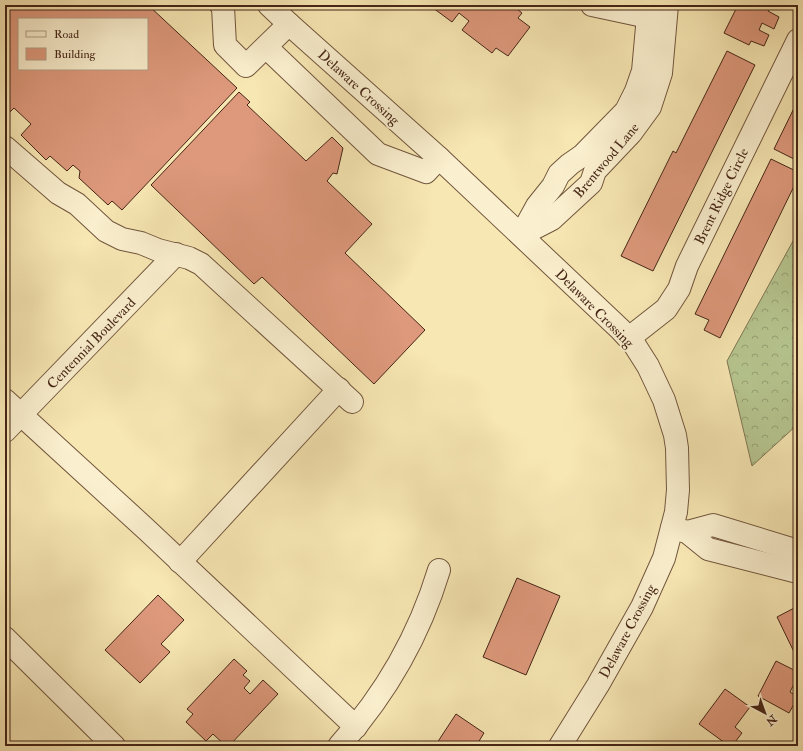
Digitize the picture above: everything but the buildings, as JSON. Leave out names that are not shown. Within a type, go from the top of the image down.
[{"type":"street","points":[[221,5],[223,8],[225,45],[246,66],[289,24]]},
{"type":"street","name":"Delaware Crossing","points":[[269,5],[433,165],[521,235],[629,338],[648,366],[664,400],[675,435],[677,448],[678,490],[676,512],[680,530],[664,558],[642,607],[598,685],[560,746]]},
{"type":"street","points":[[592,5],[657,11]]},
{"type":"street","name":"Brentwood Lane","points":[[521,235],[552,219],[591,183],[589,163],[626,111],[636,91],[643,71],[657,11]]},
{"type":"street","name":"Brent Ridge Circle","points":[[629,338],[666,309],[679,289],[687,266],[798,40]]},
{"type":"street","points":[[266,47],[378,154],[433,165]]},
{"type":"street","points":[[5,147],[58,193],[77,204],[106,231],[122,239],[189,258],[201,264],[345,396],[180,562]]},
{"type":"street","name":"Brentwood Lane","points":[[521,235],[537,206],[553,186],[559,174],[570,164],[589,163]]},
{"type":"street","points":[[553,186],[568,204]]},
{"type":"street","name":"Centennial Boulevard","points":[[5,431],[176,254]]},
{"type":"street","points":[[5,400],[356,727]]},
{"type":"street","points":[[680,530],[713,525],[798,551]]},
{"type":"street","points":[[680,530],[708,548],[798,572]]},
{"type":"street","points":[[339,746],[356,727],[381,694],[402,660],[432,593],[439,570]]},
{"type":"street","points":[[5,638],[114,746]]},
{"type":"green space","points":[[798,232],[798,424],[752,466],[727,361]]}]
